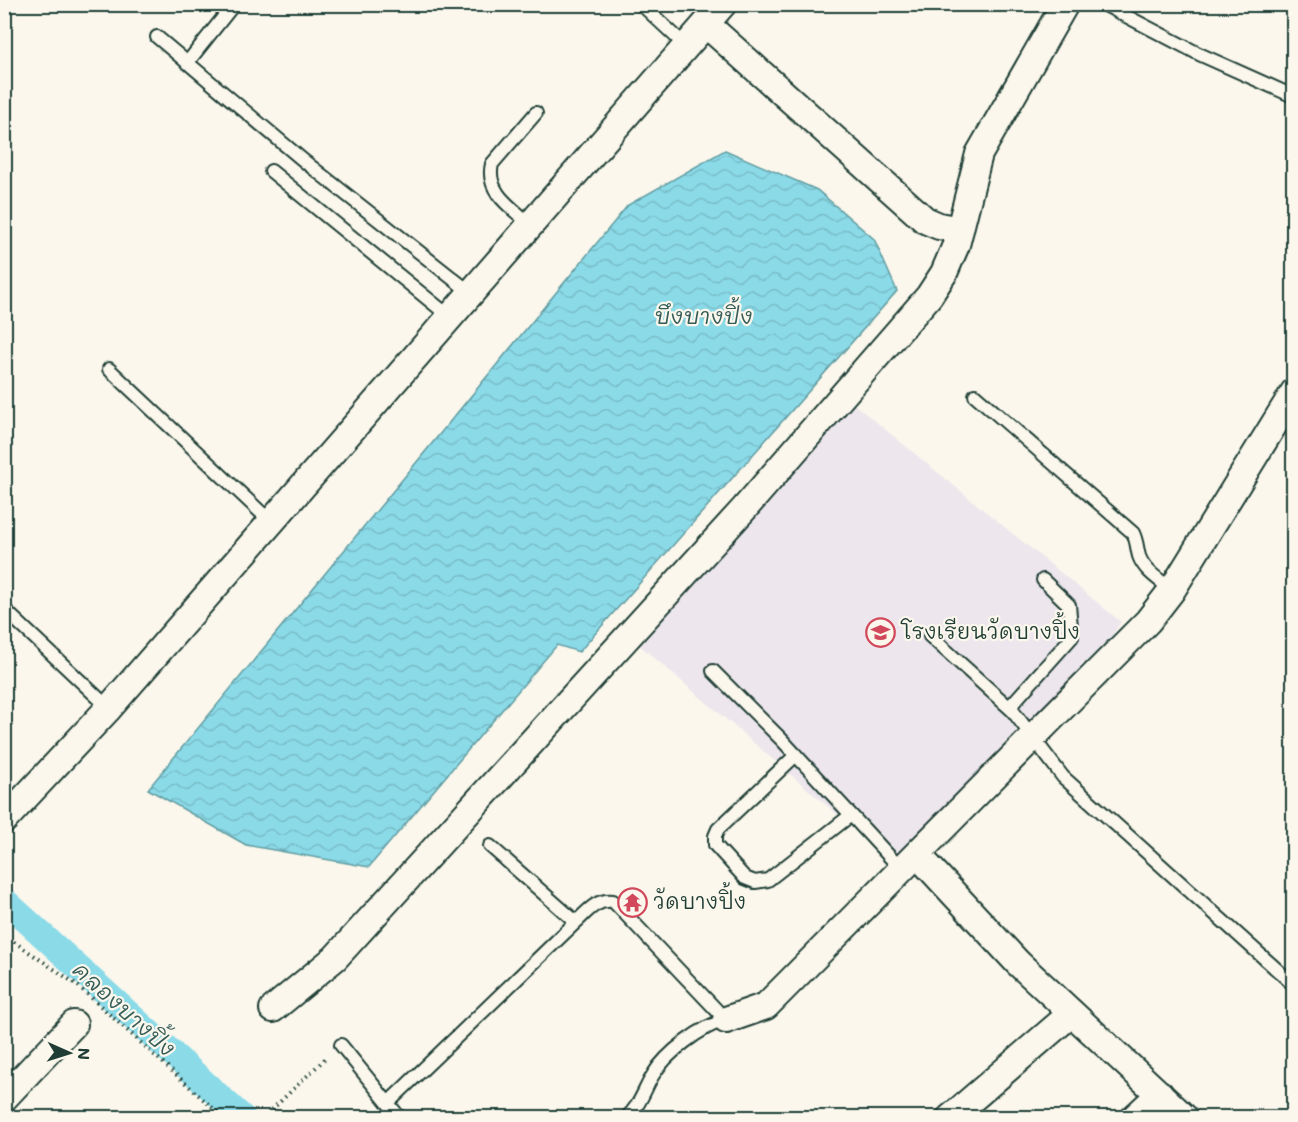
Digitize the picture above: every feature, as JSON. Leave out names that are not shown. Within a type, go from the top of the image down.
[{"type":"street","points":[[5,820],[109,708],[723,4]]},
{"type":"street","points":[[273,1009],[335,958],[744,509],[928,296],[944,273],[960,230],[979,154],[1065,4]]},
{"type":"street","points":[[706,24],[925,220],[939,226],[960,230]]},
{"type":"street","points":[[726,1020],[766,1006],[1148,621],[1172,590],[1293,393]]},
{"type":"street","points":[[909,862],[1185,1118]]},
{"type":"street","points":[[950,1118],[1072,1013]]},
{"type":"street","points":[[4,1098],[74,1024]]},
{"type":"street","points":[[1134,1118],[1160,1094]]},
{"type":"lane","points":[[187,63],[234,4]]},
{"type":"lane","points":[[642,4],[686,46]]},
{"type":"lane","points":[[1103,4],[1199,54],[1293,96]]},
{"type":"lane","points":[[156,37],[303,161],[471,293]]},
{"type":"lane","points":[[531,225],[499,197],[489,174],[492,164],[536,113]]},
{"type":"lane","points":[[271,171],[450,317]]},
{"type":"lane","points":[[109,369],[271,522]]},
{"type":"lane","points":[[975,394],[1133,533],[1138,555],[1144,566],[1172,590]]},
{"type":"lane","points":[[1012,710],[1013,703],[1072,637],[1069,605],[1043,580]]},
{"type":"lane","points":[[4,609],[109,708]]},
{"type":"lane","points":[[930,636],[1012,710],[1064,777],[1293,985]]},
{"type":"lane","points":[[713,671],[851,815],[909,862]]},
{"type":"lane","points":[[796,756],[718,829],[715,836],[715,845],[745,878],[756,882],[768,880],[851,815]]},
{"type":"lane","points":[[490,846],[576,922]]},
{"type":"lane","points":[[387,1103],[576,922],[596,904],[605,900],[613,901],[726,1020],[706,1026],[661,1064],[641,1100],[626,1118]]},
{"type":"lane","points":[[341,1045],[400,1118]]},
{"type":"path","points":[[4,935],[76,984],[224,1118]]},
{"type":"path","points":[[263,1118],[341,1045]]},
{"type":"shaded area","name":"โรงเรียนวัดบางปิ้ง","points":[[838,391],[1121,622],[1067,704],[901,869],[637,643]]},
{"type":"water","name":"บึงบางปิ้ง","points":[[725,150],[817,190],[874,239],[897,291],[579,652],[557,645],[369,867],[246,845],[148,789],[628,205]]},
{"type":"waterway","name":"คลองบางปิ้ง","points":[[4,900],[243,1118]]},
{"type":"place","name":"โรงเรียนวัดบางปิ้ง","points":[[880,632]]},
{"type":"place","name":"วัดบางปิ้ง","points":[[632,902]]}]
